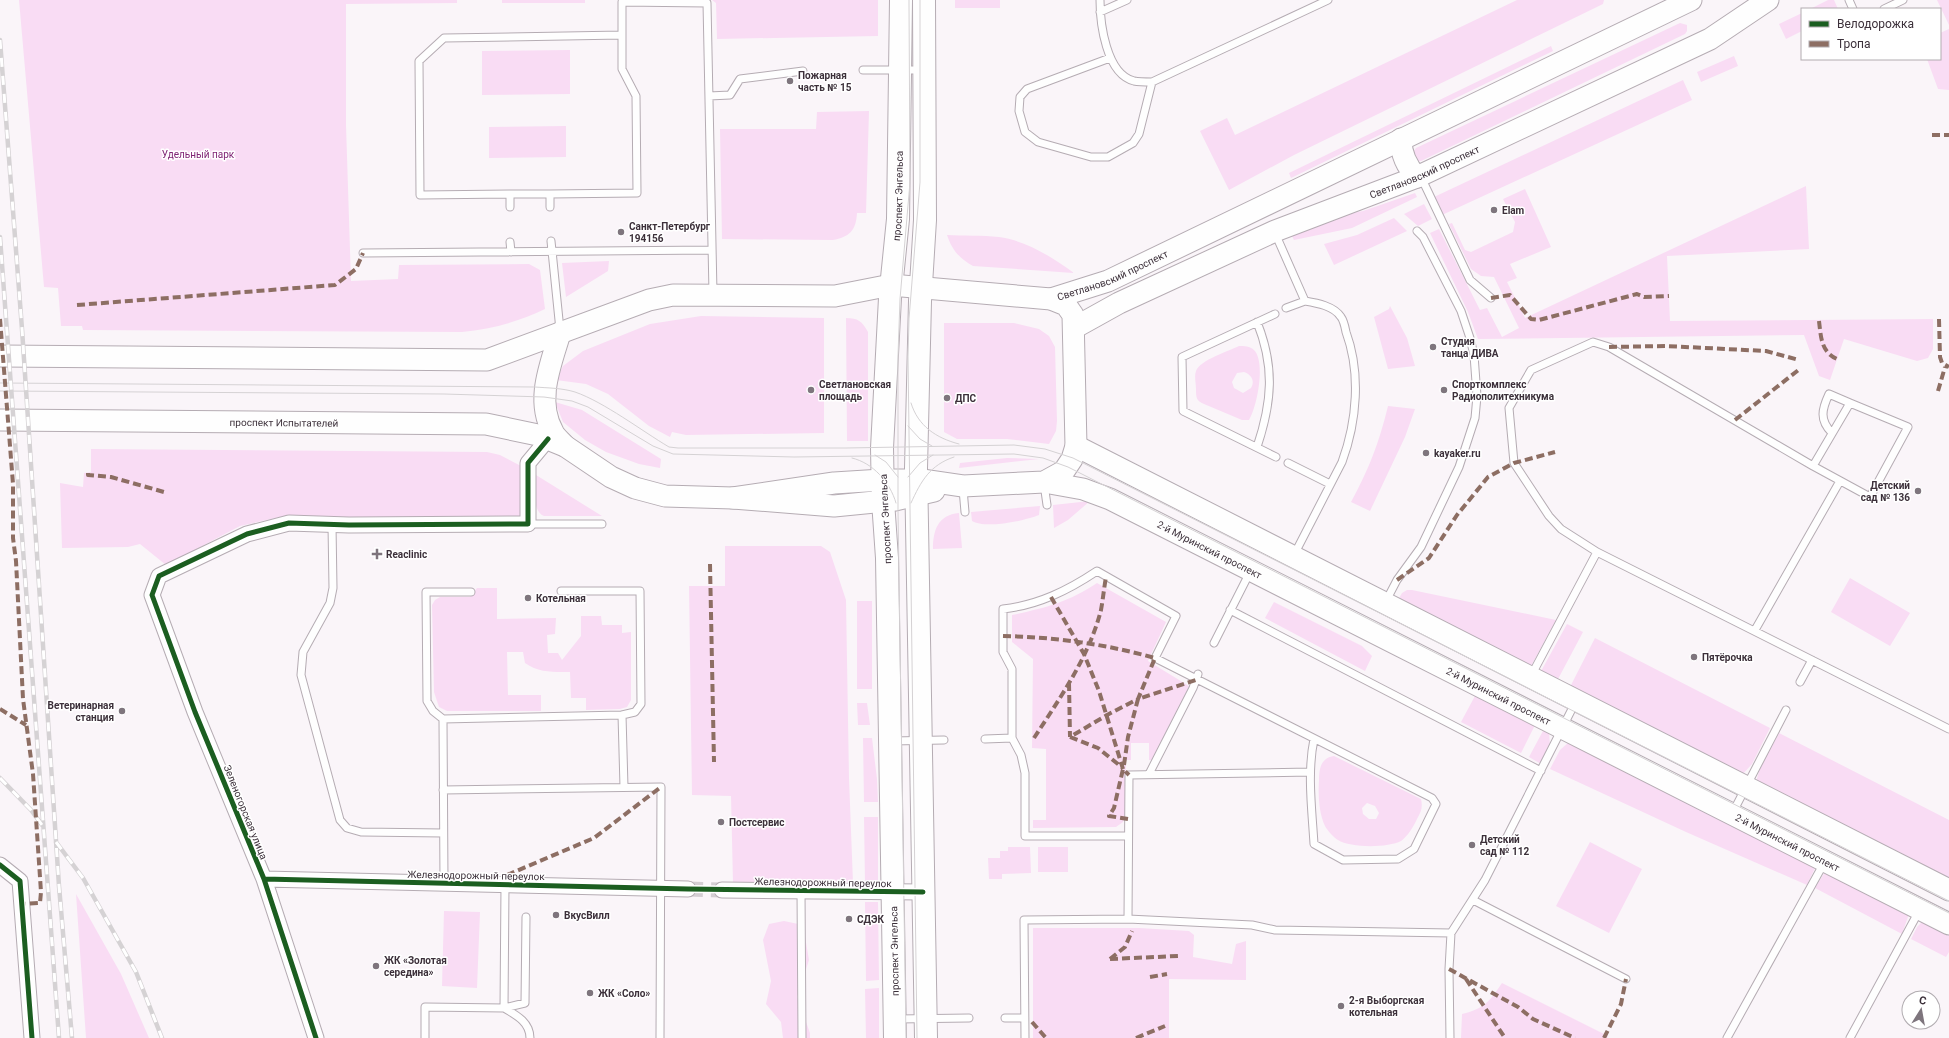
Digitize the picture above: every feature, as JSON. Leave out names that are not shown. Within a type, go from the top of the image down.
[{"type":"main road","name":"проспект Энгельса","points":[[895,1028],[894,892],[887,558],[882,480],[890,292],[898,219],[901,0]]},
{"type":"main road","points":[[924,0],[925,220],[920,294],[916,488],[926,1028]]},
{"type":"main road","name":"Светлановский проспект","points":[[1051,299],[1108,281],[1691,0]]},
{"type":"main road","name":"Светлановский проспект","points":[[1074,328],[1119,303],[1275,231],[1419,176],[1710,39],[1768,0]]},
{"type":"main road","points":[[1401,139],[1401,150],[1404,160],[1409,169],[1419,176]]},
{"type":"main road","points":[[0,356],[487,360],[560,332],[661,297],[714,295],[835,296],[890,292],[920,294],[942,302],[1028,298],[1051,299],[1066,305],[1072,315],[1074,328],[1076,446],[1072,459],[1064,471],[1044,482],[916,488],[882,480],[834,483],[733,498]]},
{"type":"main road","points":[[560,332],[550,365],[544,397],[556,442],[612,476],[635,488],[665,496],[733,498],[834,506],[883,502],[916,488]]},
{"type":"main road","name":"проспект Испытателей","points":[[0,420],[486,424],[506,427],[556,442]]},
{"type":"main road","points":[[1076,446],[1949,890]]},
{"type":"main road","name":"2-й Муринский проспект","points":[[1044,482],[1083,489],[1104,497],[1949,924]]},
{"type":"street","points":[[332,525],[528,524],[528,463],[556,442]]},
{"type":"street","name":"Зеленогорская улица","points":[[316,1038],[264,879],[195,712],[152,595],[159,576],[247,534],[289,524],[332,525]]},
{"type":"street","points":[[0,864],[20,881],[32,1038]]},
{"type":"street","name":"Железнодорожный переулок","points":[[264,879],[688,889]]},
{"type":"street","name":"Железнодорожный переулок","points":[[722,890],[923,892]]},
{"type":"lane","points":[[1100,0],[1100,12],[1110,58],[1119,71],[1133,81],[1152,82],[1328,0]]},
{"type":"lane","points":[[1100,12],[1127,0]]},
{"type":"lane","points":[[1886,8],[1903,0]]},
{"type":"lane","points":[[622,35],[444,38],[419,61],[420,195],[637,193],[636,96],[622,68],[622,35],[622,2],[707,3],[714,295]]},
{"type":"lane","points":[[1110,58],[1027,89],[1020,97],[1019,111],[1025,132],[1038,142],[1091,157],[1108,157],[1133,143],[1139,134],[1152,82]]},
{"type":"lane","points":[[863,70],[924,70]]},
{"type":"lane","points":[[709,96],[730,95],[740,79],[803,71]]},
{"type":"lane","points":[[1419,176],[1470,280],[1491,298]]},
{"type":"lane","points":[[510,194],[510,208]]},
{"type":"lane","points":[[550,194],[550,207]]},
{"type":"lane","points":[[1275,231],[1305,301]]},
{"type":"lane","points":[[1385,604],[1397,580],[1421,547],[1459,467],[1475,418],[1477,396],[1474,355],[1470,338],[1457,305],[1423,237],[1417,231]]},
{"type":"lane","points":[[550,241],[560,332]]},
{"type":"lane","points":[[510,242],[510,252]]},
{"type":"lane","points":[[363,253],[712,250]]},
{"type":"lane","points":[[1286,308],[1305,301],[1326,307],[1341,318],[1350,343],[1355,372],[1355,409],[1348,446],[1293,557]]},
{"type":"lane","points":[[1275,314],[1182,357],[1183,411],[1276,457]]},
{"type":"lane","points":[[1257,322],[1265,342],[1270,366],[1264,425],[1257,447]]},
{"type":"lane","points":[[1832,433],[1824,425],[1823,408],[1829,394],[1908,427],[1870,498],[1609,347],[1593,342],[1531,370],[1509,408],[1514,463],[1549,516],[1561,529],[1597,552],[1755,630],[1949,729]]},
{"type":"lane","points":[[1813,466],[1850,403]]},
{"type":"lane","points":[[1288,463],[1330,484]]},
{"type":"lane","points":[[1755,630],[1840,481]]},
{"type":"lane","points":[[1044,482],[1047,505]]},
{"type":"lane","points":[[958,486],[965,512]]},
{"type":"lane","points":[[528,524],[602,524]]},
{"type":"lane","points":[[332,525],[333,588],[330,603],[303,652],[301,676],[340,820],[347,828],[361,832],[443,833]]},
{"type":"lane","points":[[1530,678],[1597,552]]},
{"type":"lane","points":[[1214,643],[1251,570]]},
{"type":"lane","points":[[1128,836],[1025,836],[1025,773],[1021,754],[1012,738],[1012,669],[1003,652],[1003,609],[1024,606],[1041,600],[1080,583],[1096,571],[1176,616],[1155,658],[1197,677],[1314,739],[1432,798],[1436,804],[1414,849],[1398,859],[1343,860],[1314,844],[1310,772],[1314,739]]},
{"type":"lane","points":[[471,592],[426,592],[427,701],[433,711],[443,719],[622,715],[635,712],[641,704],[640,591],[561,591]]},
{"type":"lane","points":[[1230,610],[1541,771]]},
{"type":"lane","points":[[1800,682],[1812,660]]},
{"type":"lane","points":[[1150,774],[1197,677]]},
{"type":"lane","points":[[1450,1038],[1449,969],[1451,933],[1473,900],[1576,701]]},
{"type":"lane","points":[[1732,814],[1786,710]]},
{"type":"lane","points":[[622,715],[624,786]]},
{"type":"lane","points":[[443,719],[444,883]]},
{"type":"lane","points":[[985,739],[1012,738]]},
{"type":"lane","points":[[890,741],[944,740]]},
{"type":"lane","points":[[1128,919],[1129,775],[1310,772]]},
{"type":"lane","points":[[443,790],[624,786],[661,787],[660,1038]]},
{"type":"lane","points":[[1727,1038],[1825,861]]},
{"type":"lane","points":[[504,1008],[505,885]]},
{"type":"lane","points":[[801,890],[802,1038]]},
{"type":"lane","points":[[1473,900],[1626,979]]},
{"type":"lane","points":[[1850,1038],[1920,909]]},
{"type":"lane","points":[[425,1038],[425,1007],[504,1008],[525,1003],[526,917]]},
{"type":"lane","points":[[1025,1038],[1024,920],[1128,919],[1252,925],[1275,930],[1451,933]]},
{"type":"lane","points":[[504,1008],[520,1017],[530,1031],[530,1038]]},
{"type":"lane","points":[[895,1028],[926,1028],[969,1018]]},
{"type":"lane","points":[[1005,1018],[1024,1018]]},
{"type":"green space","name":"Удельный парк","points":[[19,0],[457,0],[457,3],[346,4],[346,125],[351,281],[398,279],[399,265],[529,264],[540,270],[545,309],[525,318],[505,324],[462,332],[83,330],[82,326],[61,326],[58,288],[44,287]]},
{"type":"green space","points":[[502,0],[585,0],[585,3],[502,3]]},
{"type":"green space","points":[[712,0],[878,0],[878,36],[717,39],[716,3]]},
{"type":"green space","points":[[955,0],[1000,0],[1000,8],[955,8]]},
{"type":"green space","points":[[1517,0],[1604,0],[1603,4],[1294,155],[1229,190],[1200,131],[1227,118],[1235,135]]},
{"type":"green space","points":[[1828,0],[1834,0],[1838,8],[1812,8]]},
{"type":"green space","points":[[1937,0],[1949,0],[1949,25],[1941,8]]},
{"type":"green space","points":[[1801,13],[1801,32],[1786,39],[1779,24]]},
{"type":"green space","points":[[1680,23],[1687,25],[1687,31],[1685,34],[1421,161],[1417,161],[1412,154],[1416,148]]},
{"type":"green space","points":[[1949,29],[1949,90],[1938,89],[1927,60],[1941,60],[1941,33]]},
{"type":"green space","points":[[1551,46],[1553,51],[1291,178],[1289,173]]},
{"type":"green space","points":[[570,50],[570,94],[482,95],[482,51]]},
{"type":"green space","points":[[1734,56],[1738,66],[1701,82],[1697,72]]},
{"type":"green space","points":[[1683,80],[1692,100],[1442,215],[1434,197]]},
{"type":"green space","points":[[869,111],[866,213],[857,213],[855,224],[851,232],[843,237],[833,240],[722,239],[720,129],[816,129],[817,112]]},
{"type":"green space","points":[[566,126],[566,157],[489,158],[489,127]]},
{"type":"green space","points":[[1806,186],[1809,249],[1667,256],[1670,321],[1933,319],[1933,349],[1928,358],[1917,361],[1844,339],[1830,380],[1819,376],[1804,335],[1478,339],[1468,312],[1430,233],[1439,229],[1480,310],[1487,308],[1502,337],[1519,328],[1494,277],[1481,276],[1471,269],[1449,224],[1452,223],[1465,250],[1471,252],[1513,232],[1515,222],[1503,199],[1525,189],[1551,247],[1510,264],[1517,278],[1507,282],[1525,318]]},
{"type":"green space","points":[[1415,193],[1417,197],[1352,228],[1294,240],[1290,232],[1328,218],[1363,211]]},
{"type":"green space","points":[[1424,204],[1432,219],[1418,226],[1404,214]]},
{"type":"green space","points":[[1394,218],[1407,231],[1334,265],[1324,244],[1357,235]]},
{"type":"green space","points":[[947,235],[993,236],[1009,239],[1039,250],[1074,273],[973,266],[957,253],[951,245]]},
{"type":"green space","points":[[609,261],[608,271],[566,297],[562,263]]},
{"type":"green space","points":[[1390,306],[1407,338],[1415,366],[1388,369],[1374,317],[1389,309]]},
{"type":"green space","points":[[701,316],[824,318],[824,433],[686,435],[672,432],[670,437],[649,426],[608,394],[586,384],[556,380],[563,366],[583,351],[650,324]]},
{"type":"green space","points":[[846,318],[859,321],[864,325],[868,332],[868,441],[847,441]]},
{"type":"green space","points":[[944,323],[1014,323],[1039,329],[1049,336],[1055,347],[1057,421],[1056,431],[1049,444],[1007,439],[957,439],[944,432],[944,402],[951,401],[951,395],[944,394]]},
{"type":"green space","points":[[1239,346],[1249,347],[1254,350],[1258,356],[1260,374],[1259,385],[1255,405],[1249,420],[1242,420],[1201,403],[1196,396],[1195,375],[1199,367],[1215,356]],"holes":[[[1244,372],[1252,378],[1253,383],[1251,388],[1243,393],[1234,388],[1232,382],[1237,373]]]},
{"type":"green space","points":[[555,402],[582,410],[661,459],[660,468],[639,464],[606,452],[585,440],[563,422]]},
{"type":"green space","points":[[1388,406],[1415,409],[1405,437],[1370,511],[1351,502],[1373,456]]},
{"type":"green space","points":[[91,449],[487,452],[500,455],[521,466],[522,516],[356,518],[289,515],[240,526],[166,565],[140,544],[128,547],[62,548],[60,483],[83,487],[84,473],[91,472]]},
{"type":"green space","points":[[1007,458],[1039,459],[959,468],[960,463]]},
{"type":"green space","points":[[536,475],[602,516],[544,516],[537,509],[536,504]]},
{"type":"green space","points":[[1090,501],[1068,520],[1054,528],[1053,505]]},
{"type":"green space","points":[[1040,506],[1039,515],[1024,520],[995,524],[978,523],[972,521],[971,512]]},
{"type":"green space","points":[[959,513],[962,548],[933,549],[934,536],[938,525],[946,517]]},
{"type":"green space","points":[[725,546],[821,546],[830,552],[846,600],[849,778],[853,883],[733,883],[731,796],[692,795],[689,586],[725,586]]},
{"type":"green space","points":[[1850,578],[1910,613],[1890,646],[1831,612]]},
{"type":"green space","points":[[1097,583],[1166,622],[1148,661],[1189,686],[1154,760],[1149,760],[1149,743],[1131,743],[1131,760],[1126,760],[1125,815],[1123,822],[1116,827],[1033,828],[1033,820],[1046,820],[1046,749],[1032,748],[1033,659],[1012,642],[1012,615],[1035,610],[1067,600]]},
{"type":"green space","points":[[477,588],[497,588],[497,619],[556,618],[555,634],[547,635],[548,653],[558,653],[562,660],[581,636],[581,616],[601,616],[602,625],[622,625],[622,633],[631,632],[631,700],[627,707],[620,709],[586,710],[586,698],[571,698],[570,672],[536,669],[525,663],[523,652],[507,652],[508,695],[541,695],[541,711],[447,711],[439,707],[434,692],[432,605],[435,600],[440,597],[470,597]]},
{"type":"green space","points":[[1407,590],[1556,620],[1530,668],[1398,600],[1402,593]]},
{"type":"green space","points":[[857,601],[872,601],[872,689],[857,689]]},
{"type":"green space","points":[[1274,602],[1362,646],[1372,656],[1365,671],[1265,618]]},
{"type":"green space","points":[[1567,624],[1583,632],[1557,681],[1540,673]]},
{"type":"green space","points":[[1595,638],[1770,728],[1752,764],[1742,775],[1570,687]]},
{"type":"green space","points":[[1476,694],[1535,725],[1521,753],[1461,722]]},
{"type":"green space","points":[[857,703],[867,703],[870,725],[858,725]]},
{"type":"green space","points":[[1544,729],[1549,732],[1550,745],[1541,764],[1529,757]]},
{"type":"green space","points":[[1779,733],[1949,820],[1949,880],[1756,782],[1760,768]]},
{"type":"green space","points":[[863,738],[872,738],[878,802],[864,802]]},
{"type":"green space","points":[[1569,742],[1816,866],[1807,885],[1686,832],[1550,769],[1560,750]]},
{"type":"green space","points":[[1334,756],[1421,799],[1422,807],[1420,814],[1408,834],[1401,841],[1379,846],[1360,846],[1344,843],[1336,839],[1331,834],[1325,826],[1321,816],[1319,804],[1320,768],[1324,761]],"holes":[[[1367,803],[1375,806],[1379,813],[1376,819],[1369,819],[1363,814],[1362,808]]]},
{"type":"green space","points":[[864,817],[878,817],[878,883],[865,883]]},
{"type":"green space","points":[[1590,842],[1642,869],[1609,933],[1556,906]]},
{"type":"green space","points":[[1008,847],[1030,847],[1031,873],[1002,874],[1002,879],[989,879],[988,858],[1000,858],[1000,851],[1008,851]]},
{"type":"green space","points":[[1038,847],[1068,847],[1068,872],[1038,872]]},
{"type":"green space","points":[[1825,872],[1909,914],[1902,934],[1815,888]]},
{"type":"green space","points":[[76,894],[121,974],[149,1038],[86,1038]]},
{"type":"green space","points":[[865,902],[878,902],[879,980],[866,981]]},
{"type":"green space","points":[[444,911],[480,912],[477,988],[442,986]]},
{"type":"green space","points":[[784,921],[803,925],[809,960],[797,997],[810,1033],[810,1038],[783,1038],[781,1022],[766,1004],[771,981],[763,940],[769,924]]},
{"type":"green space","points":[[1923,921],[1949,934],[1949,952],[1946,957],[1911,939],[1917,927]]},
{"type":"green space","points":[[1033,928],[1139,928],[1189,931],[1194,935],[1193,957],[1232,964],[1236,944],[1246,941],[1246,980],[1169,979],[1169,1038],[1033,1038]]},
{"type":"green space","points":[[1502,983],[1608,1036],[1607,1038],[1461,1038],[1462,1014],[1481,1007],[1494,995]]},
{"type":"green space","points":[[879,988],[879,1038],[866,1038],[865,989]]},
{"type":"tunnel","points":[[688,889],[722,890]]},
{"type":"tram line","points":[[906,1038],[898,510],[898,356],[900,299],[910,182],[909,0]]},
{"type":"tram line","points":[[917,1038],[908,356],[909,319],[920,182],[920,0]]},
{"type":"tram line","points":[[0,383],[555,388],[575,392],[598,403],[669,447],[846,448],[1014,445],[1045,449],[1073,458],[1949,901]]},
{"type":"tram line","points":[[0,391],[444,394],[544,397],[572,401],[588,407],[653,446],[673,454],[794,457],[1014,454],[1043,458],[1068,467],[1949,913]]},
{"type":"tram line","points":[[911,403],[918,418],[929,430],[943,438],[959,444]]},
{"type":"tram line","points":[[908,426],[920,439],[932,446]]},
{"type":"tram line","points":[[875,455],[886,462],[898,477]]},
{"type":"tram line","points":[[908,477],[920,463],[933,455]]},
{"type":"tram line","points":[[911,503],[923,481],[932,469],[954,457]]},
{"type":"tram line","points":[[852,458],[867,464],[880,474],[890,488],[896,503]]},
{"type":"railway","points":[[0,40],[22,329],[59,886],[72,1038]]},
{"type":"railway","points":[[0,237],[59,1038]]},
{"type":"railway","points":[[0,778],[31,810],[42,825]]},
{"type":"railway","points":[[56,842],[83,878],[136,972],[162,1038]]},
{"type":"marked path","points":[[1932,135],[1949,135]]},
{"type":"marked path","points":[[77,305],[335,285],[356,269],[363,253]]},
{"type":"marked path","points":[[1491,298],[1510,295],[1531,319],[1539,320],[1637,294],[1644,297],[1669,296]]},
{"type":"marked path","points":[[0,319],[13,484],[13,538],[16,561],[23,699],[33,774],[41,892],[40,903],[22,904]]},
{"type":"marked path","points":[[1939,319],[1940,357],[1942,363],[1949,367]]},
{"type":"marked path","points":[[1819,321],[1821,338],[1825,348],[1837,359]]},
{"type":"marked path","points":[[1609,347],[1666,346],[1766,351],[1799,360]]},
{"type":"marked path","points":[[1938,391],[1945,367]]},
{"type":"marked path","points":[[1735,420],[1801,368]]},
{"type":"marked path","points":[[1397,580],[1429,558],[1457,515],[1488,477],[1514,463],[1555,452]]},
{"type":"marked path","points":[[88,473],[88,475],[111,477],[164,492]]},
{"type":"marked path","points":[[710,564],[714,762]]},
{"type":"marked path","points":[[1034,738],[1073,677],[1089,644],[1101,610],[1106,577]]},
{"type":"marked path","points":[[1051,597],[1084,654],[1099,691],[1123,769]]},
{"type":"marked path","points":[[1003,636],[1080,642],[1155,658],[1138,699],[1070,737]]},
{"type":"marked path","points":[[1124,765],[1128,737],[1138,699],[1196,680]]},
{"type":"marked path","points":[[1069,683],[1070,737]]},
{"type":"marked path","points":[[0,709],[26,725]]},
{"type":"marked path","points":[[1070,737],[1098,748],[1123,768]]},
{"type":"marked path","points":[[1128,819],[1109,816],[1114,808],[1123,769],[1129,775]]},
{"type":"marked path","points":[[507,875],[594,838],[661,787]]},
{"type":"marked path","points":[[1110,959],[1125,947],[1132,931]]},
{"type":"marked path","points":[[1110,959],[1178,956]]},
{"type":"marked path","points":[[1449,969],[1518,1007],[1533,1019],[1575,1038]]},
{"type":"marked path","points":[[1150,977],[1167,974]]},
{"type":"marked path","points":[[1466,979],[1505,1038]]},
{"type":"marked path","points":[[1604,1038],[1621,1004],[1626,979]]},
{"type":"marked path","points":[[1032,1022],[1046,1038]]},
{"type":"marked path","points":[[1136,1038],[1165,1026]]},
{"type":"cycle path","points":[[316,1038],[264,879],[195,712],[152,595],[159,576],[247,534],[289,523],[349,525],[528,524],[528,463],[548,439]]},
{"type":"cycle path","points":[[0,865],[20,881],[32,1038]]},
{"type":"cycle path","points":[[264,879],[688,889],[923,892]]},
{"type":"place","name":"Пожарная часть № 15","points":[[790,81]]},
{"type":"place","name":"Elam","points":[[1494,210]]},
{"type":"place","name":"Санкт-Петербург 194156","points":[[621,232]]},
{"type":"place","name":"Студия танца ДИВА","points":[[1433,347]]},
{"type":"place","name":"Светлановская площадь","points":[[811,390]]},
{"type":"place","name":"Спорткомплекс Радиополитехникума","points":[[1444,390]]},
{"type":"place","name":"ДПС","points":[[947,398]]},
{"type":"place","name":"kayaker.ru","points":[[1426,453]]},
{"type":"place","name":"Детский сад № 136","points":[[1918,491]]},
{"type":"place","name":"Reaclinic","points":[[377,554]]},
{"type":"place","name":"Котельная","points":[[528,598]]},
{"type":"place","name":"Пятёрочка","points":[[1694,657]]},
{"type":"place","name":"Ветеринарная станция","points":[[122,711]]},
{"type":"place","name":"Постсервис","points":[[721,822]]},
{"type":"place","name":"Детский сад № 112","points":[[1472,845]]},
{"type":"place","name":"ВкусВилл","points":[[556,915]]},
{"type":"place","name":"СДЭК","points":[[849,919]]},
{"type":"place","name":"ЖК «Золотая середина»","points":[[376,966]]},
{"type":"place","name":"ЖК «Соло»","points":[[590,993]]},
{"type":"place","name":"2-я Выборгская котельная","points":[[1341,1006]]}]
